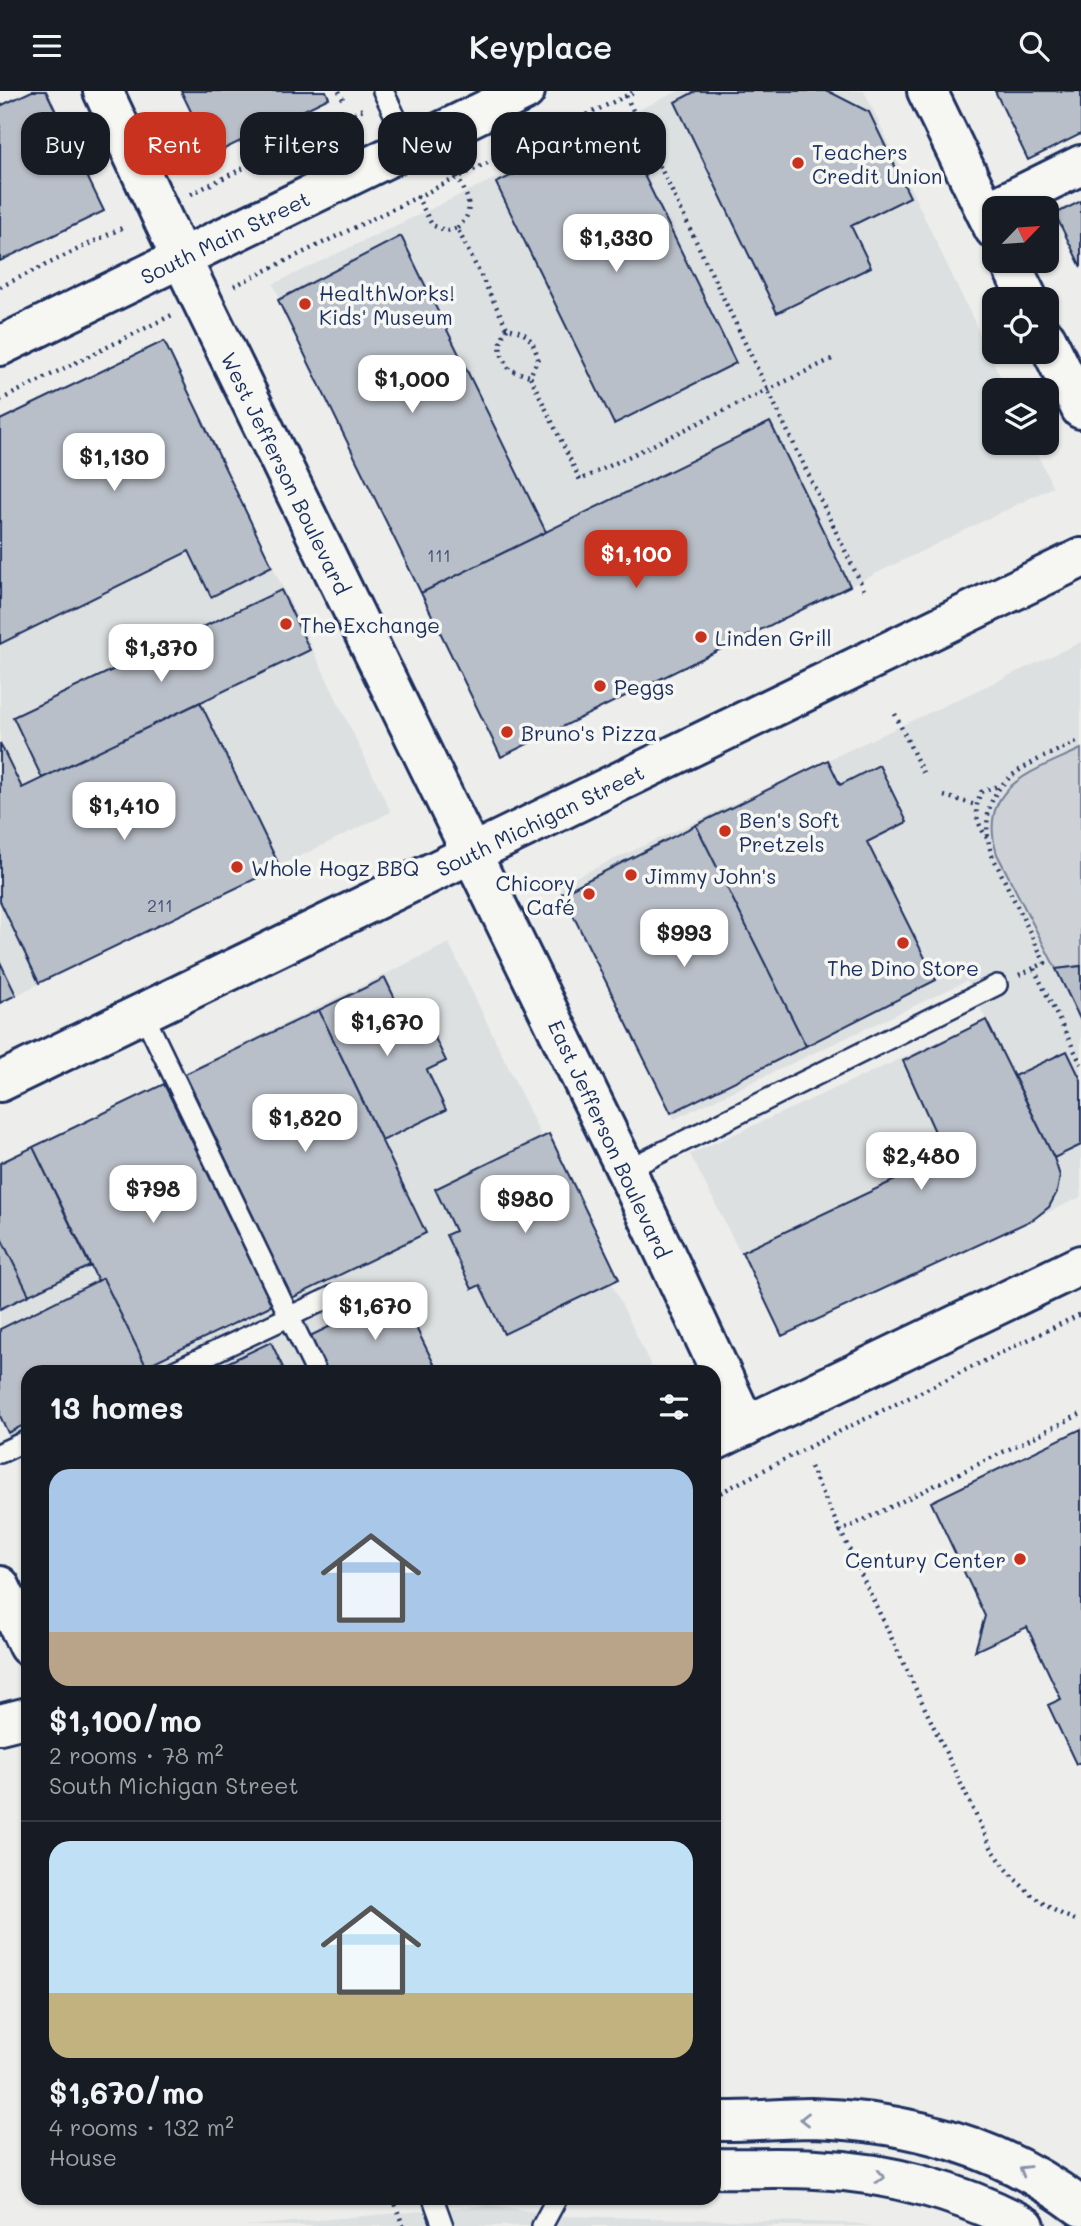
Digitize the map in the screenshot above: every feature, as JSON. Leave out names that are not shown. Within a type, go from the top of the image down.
[{"type":"street","name":"West Jefferson Boulevard","points":[[103,91],[181,258],[473,853]]},
{"type":"street","name":"South Main Street","points":[[477,115],[526,91]]},
{"type":"street","points":[[927,91],[982,204]]},
{"type":"street","name":"South Main Street","points":[[0,346],[378,163]]},
{"type":"street","points":[[1030,196],[1081,165]]},
{"type":"street","points":[[1059,364],[1081,409]]},
{"type":"street","name":"South Michigan Street","points":[[0,1082],[1081,558]]},
{"type":"street","name":"East Jefferson Boulevard","points":[[473,853],[626,1170],[703,1365]]},
{"type":"street","points":[[730,1434],[1081,1265]]},
{"type":"street","name":"East Jefferson Boulevard","points":[[721,1411],[730,1434]]},
{"type":"street","points":[[0,1586],[21,1622]]},
{"type":"street","points":[[0,1724],[21,1719]]},
{"type":"street","points":[[721,2121],[808,2118],[858,2121],[915,2129],[997,2156],[1063,2193],[1081,2207]]},
{"type":"street","points":[[721,2168],[817,2169],[887,2178],[977,2201],[1025,2226]]},
{"type":"lane","points":[[384,94],[393,112]]},
{"type":"lane","points":[[626,1170],[1004,982]]},
{"type":"lane","points":[[143,1013],[313,1365]]},
{"type":"lane","points":[[187,1365],[335,1295]]},
{"type":"lane","points":[[0,1453],[21,1443]]},
{"type":"lane","points":[[436,2205],[443,2226]]},
{"type":"lane","points":[[541,2226],[553,2205]]},
{"type":"path","points":[[339,91],[344,101]]},
{"type":"path","points":[[236,285],[636,91]]},
{"type":"path","points":[[191,194],[384,94]]},
{"type":"path","points":[[626,96],[864,591]]},
{"type":"path","points":[[417,196],[432,225],[447,231],[457,228],[465,222],[469,199],[457,176]]},
{"type":"path","points":[[0,287],[129,225]]},
{"type":"path","points":[[457,228],[507,328]]},
{"type":"path","points":[[0,400],[183,310]]},
{"type":"path","points":[[507,328],[500,341],[499,352],[510,370],[530,376],[580,480],[836,357]]},
{"type":"path","points":[[507,328],[523,331],[533,341],[538,359],[530,376]]},
{"type":"path","points":[[895,715],[923,773]]},
{"type":"path","points":[[1004,982],[1045,963],[991,853],[988,839],[992,802],[1000,786],[1012,773],[1081,740]]},
{"type":"path","points":[[988,839],[977,821],[975,805],[981,792],[1000,786]]},
{"type":"path","points":[[944,796],[975,805]]},
{"type":"path","points":[[1034,969],[1081,1064]]},
{"type":"path","points":[[721,1492],[1081,1314]]},
{"type":"path","points":[[839,1532],[1081,1414]]},
{"type":"path","points":[[810,1467],[991,1847],[1006,1870],[1041,1903],[1076,1920]]},
{"type":"path","points":[[396,2205],[403,2226]]},
{"type":"shaded area","points":[[678,91],[864,91],[982,338],[982,364],[995,364],[1001,378],[982,378],[982,455],[1038,455],[1053,487],[501,757],[273,284],[502,175],[666,175],[666,112],[634,112]]},
{"type":"shaded area","points":[[164,341],[391,812],[0,1003],[0,420]]},
{"type":"shaded area","points":[[1081,642],[1081,1197],[782,1336],[690,1154],[986,1020],[967,981],[674,1119],[559,885]]},
{"type":"shaded area","points":[[1081,749],[1081,966],[1056,969],[997,854],[993,831],[994,812],[1001,797],[1027,774]]},
{"type":"shaded area","points":[[449,943],[651,1365],[21,1365],[21,1462],[0,1418],[0,1163]]},
{"type":"shaded area","points":[[490,2205],[565,2216],[853,2223],[872,2226],[245,2226]]},
{"type":"building","points":[[32,91],[46,91],[56,112],[21,112],[21,175],[87,175],[104,211],[0,261],[0,106]]},
{"type":"building","points":[[181,91],[326,91],[329,98],[300,112],[240,112],[240,141],[226,148],[226,112],[191,112]]},
{"type":"building","points":[[696,91],[828,91],[869,112],[910,197],[851,226],[871,267],[777,313],[675,102]]},
{"type":"building","points":[[995,91],[1081,91],[1081,134],[1028,160]]},
{"type":"building","points":[[513,175],[644,175],[736,363],[614,424],[496,183]]},
{"type":"building","points":[[1081,201],[1081,267],[1059,222],[1059,212]]},
{"type":"building","points":[[401,236],[546,532],[421,593],[278,300]]},
{"type":"building","points":[[164,341],[272,566],[211,597],[189,551],[0,644],[0,420]]},
{"type":"building","points":[[770,422],[850,586],[501,757],[421,593]]},
{"type":"building","points":[[281,590],[310,650],[42,778],[13,717]]},
{"type":"building","points":[[200,702],[280,867],[39,983],[0,901],[0,743],[22,788]]},
{"type":"building","points":[[828,760],[840,785],[879,765],[907,822],[867,842],[936,980],[806,1046],[696,825]]},
{"type":"building","points":[[696,825],[806,1046],[671,1113],[562,893]]},
{"type":"building","points":[[0,962],[16,995],[0,1003]]},
{"type":"building","points":[[1081,966],[1081,1021],[1056,969]]},
{"type":"building","points":[[385,978],[407,1024],[424,1015],[446,1061],[427,1070],[446,1110],[382,1141],[319,1010]]},
{"type":"building","points":[[319,1010],[426,1233],[292,1298],[185,1074]]},
{"type":"building","points":[[986,1020],[1054,1158],[1060,1176],[1057,1192],[1049,1207],[1034,1219],[782,1336],[742,1252],[946,1156],[903,1061]]},
{"type":"building","points":[[1067,1051],[1081,1080],[1081,1145],[1054,1158],[1014,1076]]},
{"type":"building","points":[[164,1084],[272,1305],[146,1365],[103,1278],[98,1281],[33,1147]]},
{"type":"building","points":[[549,1134],[619,1279],[504,1334],[480,1285],[472,1289],[446,1235],[455,1231],[435,1189]]},
{"type":"building","points":[[33,1147],[90,1266],[29,1295],[0,1236],[0,1163]]},
{"type":"building","points":[[0,1236],[29,1295],[0,1309]]},
{"type":"building","points":[[103,1278],[146,1365],[21,1365],[21,1426],[8,1433],[0,1416],[0,1329]]},
{"type":"building","points":[[399,1293],[435,1365],[324,1365],[310,1336]]},
{"type":"building","points":[[271,1342],[282,1365],[223,1365]]},
{"type":"building","name":"Century Center","points":[[1081,1429],[1081,1762],[1076,1764],[1048,1705],[1061,1699],[1027,1627],[975,1651],[985,1616],[931,1502]]},
{"type":"place","name":"Teachers Credit Union","points":[[798,163]]},
{"type":"place","name":"HealthWorks! Kids' Museum","points":[[305,304]]},
{"type":"place","name":"The Exchange","points":[[286,624]]},
{"type":"place","name":"Linden Grill","points":[[701,637]]},
{"type":"place","name":"Peggs","points":[[600,686]]},
{"type":"place","name":"Bruno's Pizza","points":[[507,732]]},
{"type":"place","name":"Ben's Soft Pretzels","points":[[725,831]]},
{"type":"place","name":"Whole Hogz BBQ","points":[[237,867]]},
{"type":"place","name":"Jimmy John's","points":[[631,875]]},
{"type":"place","name":"Chicory Café","points":[[589,894]]},
{"type":"place","name":"The Dino Store","points":[[903,943]]},
{"type":"place","name":"Century Center","points":[[1020,1559]]}]
